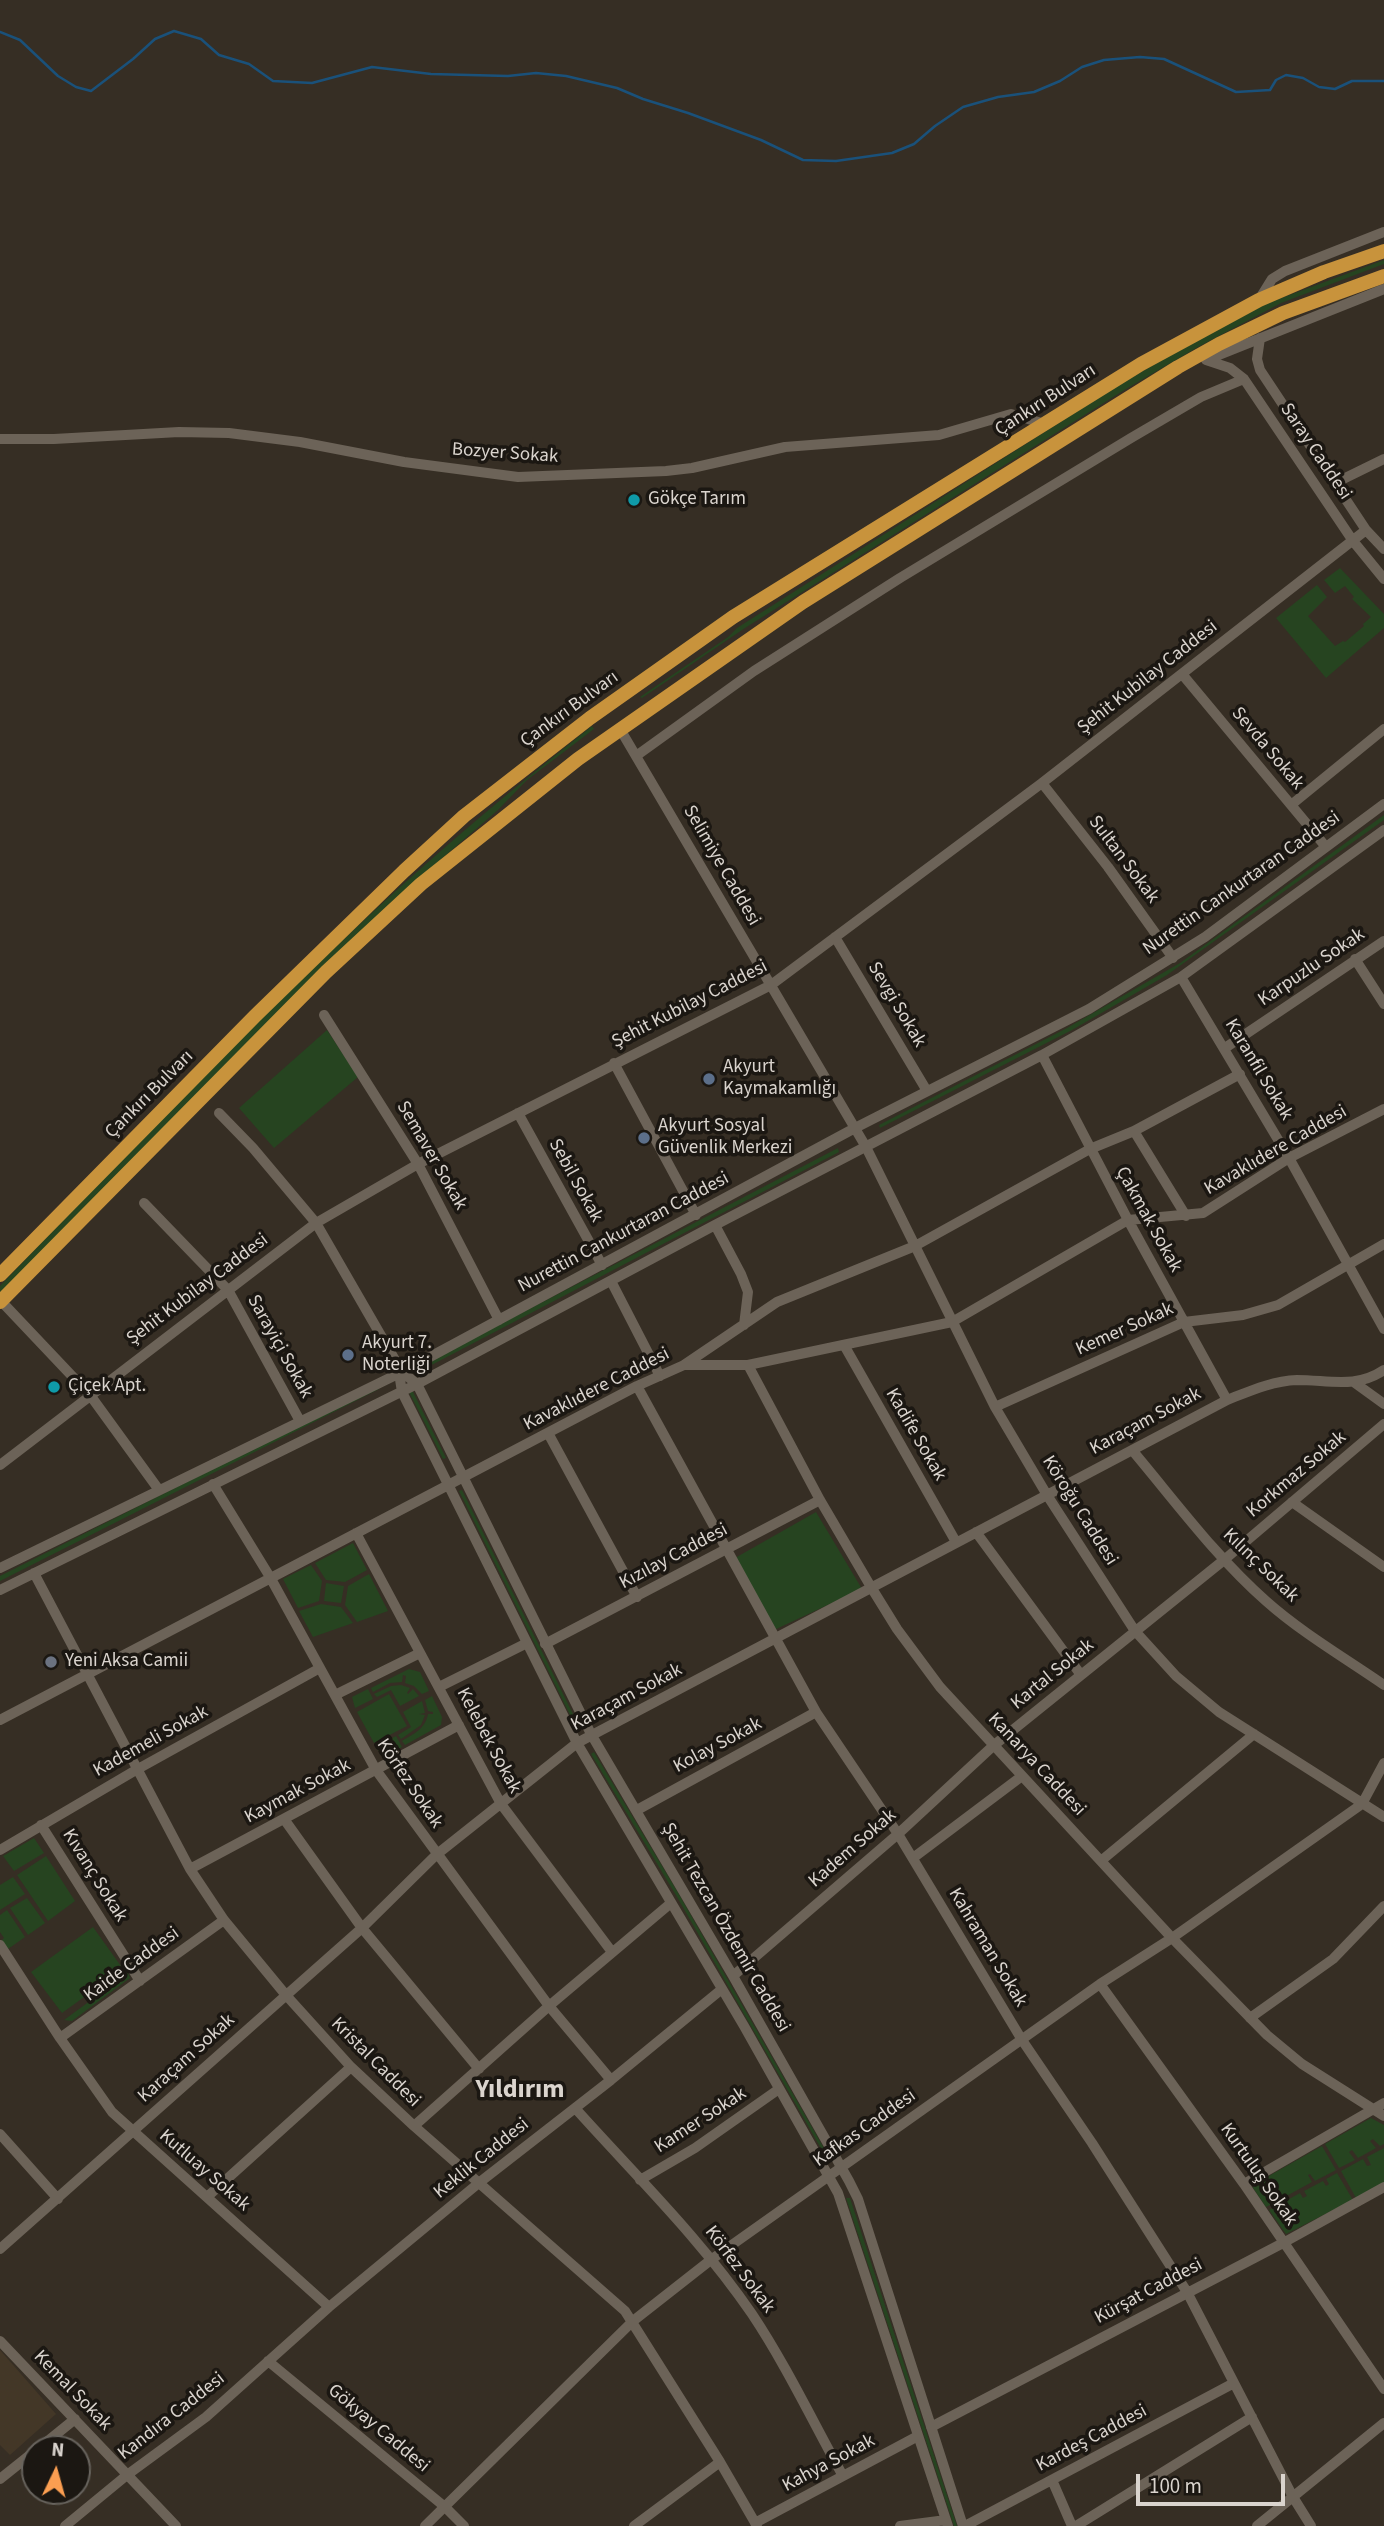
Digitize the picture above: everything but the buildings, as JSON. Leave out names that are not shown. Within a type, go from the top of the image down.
[{"type":"highway","name":"Çankırı Bulvarı","points":[[0,1275],[255,1016],[404,871],[464,816],[590,718],[733,617],[1141,364],[1259,300],[1384,251]]},
{"type":"highway","name":"Çankırı Bulvarı","points":[[1,1302],[326,972],[376,925],[489,828],[620,729],[803,602],[1160,378],[1219,344],[1283,313],[1384,276]]},
{"type":"street","name":"Çankırı Bulvarı","points":[[1259,300],[1272,279],[1285,271],[1384,232]]},
{"type":"street","name":"Çankırı Bulvarı","points":[[1160,378],[1384,289]]},
{"type":"street","name":"Saray Caddesi","points":[[1260,338],[1257,359],[1260,370],[1366,530],[1384,549]]},
{"type":"street","name":"Saray Caddesi","points":[[1206,360],[1230,368],[1244,379],[1353,541],[1384,579]]},
{"type":"street","points":[[636,756],[754,671],[900,578],[1201,397],[1244,379]]},
{"type":"street","name":"Bozyer Sokak","points":[[0,439],[54,439],[179,432],[229,433],[300,442],[404,462],[519,477],[692,468],[785,447],[939,435],[1011,414],[1045,424]]},
{"type":"street","points":[[1335,483],[1384,459]]},
{"type":"street","name":"Şehit Kubilay Caddesi","points":[[0,1465],[316,1223],[418,1164],[771,985],[1042,783],[1366,530]]},
{"type":"street","name":"Sevda Sokak","points":[[1182,674],[1326,847]]},
{"type":"street","name":"Selimiye Caddesi","points":[[620,729],[856,1128]]},
{"type":"street","points":[[1291,805],[1384,729]]},
{"type":"street","name":"Sultan Sokak","points":[[1042,783],[1108,867],[1173,958]]},
{"type":"street","name":"Nurettin Cankurtaran Caddesi","points":[[1,1564],[401,1373],[856,1128],[1058,1025],[1173,958],[1237,914],[1384,804]]},
{"type":"street","name":"Nurettin Cankurtaran Caddesi","points":[[0,1590],[402,1392],[1042,1055],[1181,977],[1383,835]]},
{"type":"street","name":"Sevgi Sokak","points":[[835,937],[927,1091]]},
{"type":"street","name":"Karpuzlu Sokak","points":[[1225,1048],[1384,941]]},
{"type":"street","points":[[1355,960],[1384,1004]]},
{"type":"street","name":"Karanfil Sokak","points":[[1181,977],[1289,1158],[1384,1329]]},
{"type":"street","name":"Semaver Sokak","points":[[324,1015],[418,1164],[499,1320]]},
{"type":"street","name":"Çakmak Sokak","points":[[1042,1055],[1128,1220],[1227,1400]]},
{"type":"street","points":[[614,1063],[696,1215]]},
{"type":"street","points":[[684,1365],[777,1302],[915,1246],[1090,1149],[1134,1131],[1240,1074]]},
{"type":"street","name":"Kavaklıdere Caddesi","points":[[0,1720],[637,1386],[684,1365],[748,1365],[952,1322],[1128,1220],[1186,1216],[1212,1209],[1289,1158],[1384,1108]]},
{"type":"street","points":[[219,1113],[253,1148],[316,1223],[401,1373]]},
{"type":"street","name":"Sebil Sokak","points":[[518,1113],[602,1265]]},
{"type":"street","name":"Köroğu Caddesi","points":[[856,1128],[995,1407],[1046,1495],[1135,1631],[1197,1694],[1384,1817]]},
{"type":"street","points":[[1134,1131],[1186,1216]]},
{"type":"street","name":"Sarayiçi Sokak","points":[[144,1203],[228,1290],[300,1421]]},
{"type":"street","points":[[715,1225],[748,1292],[744,1325]]},
{"type":"street","name":"Kemer Sokak","points":[[995,1407],[1184,1322],[1243,1315],[1278,1305],[1384,1244]]},
{"type":"street","points":[[611,1281],[660,1376]]},
{"type":"street","points":[[1,1302],[90,1395],[159,1490]]},
{"type":"street","name":"Kadife Sokak","points":[[844,1345],[956,1542]]},
{"type":"street","name":"Kanarya Caddesi","points":[[748,1365],[820,1500],[871,1587],[919,1661],[993,1746],[1250,2018],[1302,2064],[1379,2113]]},
{"type":"street","name":"Karaçam Sokak","points":[[0,2249],[362,1928],[436,1855],[591,1734],[1227,1400],[1270,1384],[1297,1380],[1355,1383],[1384,1370]]},
{"type":"street","name":"Şehit Tezcan Özdemir Caddesi","points":[[401,1373],[417,1384],[591,1734],[733,1976],[858,2199],[964,2526]]},
{"type":"street","name":"Şehit Tezcan Özdemir Caddesi","points":[[401,1373],[402,1392],[577,1743],[722,1989],[844,2207],[947,2523]]},
{"type":"street","points":[[1355,1383],[1384,1405]]},
{"type":"street","name":"Kahraman Sokak","points":[[637,1386],[816,1712],[898,1834],[1022,2040],[1092,2143],[1187,2292],[1293,2497],[1311,2526]]},
{"type":"street","name":"Korkmaz Sokak","points":[[1135,1631],[1224,1560],[1384,1424]]},
{"type":"street","points":[[548,1433],[637,1597]]},
{"type":"street","name":"Kılınç Sokak","points":[[1132,1450],[1224,1560],[1267,1602],[1384,1685]]},
{"type":"street","name":"Körfez Sokak","points":[[214,1484],[270,1577],[376,1770],[549,2006],[611,2080]]},
{"type":"street","name":"Kızılay Caddesi","points":[[545,1644],[820,1500]]},
{"type":"street","points":[[1292,1502],[1383,1564]]},
{"type":"street","points":[[976,1532],[1081,1675]]},
{"type":"street","name":"Kelebek Sokak","points":[[356,1533],[501,1804],[612,1952]]},
{"type":"street","name":"Kristal Caddesi","points":[[34,1573],[190,1869],[224,1920],[285,1994],[351,2067],[414,2126],[625,2311],[756,2524]]},
{"type":"street","name":"Kartal Sokak","points":[[993,1746],[1135,1631]]},
{"type":"street","points":[[439,1688],[527,1643]]},
{"type":"street","points":[[335,1695],[421,1653]]},
{"type":"street","name":"Kademeli Sokak","points":[[0,1850],[136,1770],[320,1668]]},
{"type":"street","name":"Kolay Sokak","points":[[636,1810],[816,1712]]},
{"type":"street","name":"Kaymak Sokak","points":[[190,1869],[459,1725]]},
{"type":"street","points":[[1102,1860],[1254,1734]]},
{"type":"street","name":"Kadem Sokak","points":[[733,1976],[898,1834],[993,1746]]},
{"type":"street","points":[[1362,1804],[1384,1763]]},
{"type":"street","points":[[913,1858],[1022,1776]]},
{"type":"street","name":"Kafkas Caddesi","points":[[425,2526],[633,2321],[712,2259],[1100,1984],[1172,1938],[1362,1804]]},
{"type":"street","points":[[284,1819],[362,1928],[479,2069]]},
{"type":"street","name":"Kıvanç Sokak","points":[[41,1825],[140,1981]]},
{"type":"street","points":[[414,2126],[549,2006],[671,1903]]},
{"type":"street","points":[[1250,2018],[1333,1959],[1384,1906]]},
{"type":"street","name":"Kaide Caddesi","points":[[60,2038],[224,1920]]},
{"type":"street","name":"Kutluay Sokak","points":[[0,1945],[112,2112],[131,2132],[329,2306]]},
{"type":"street","name":"Kurtuluş Sokak","points":[[1100,1984],[1244,2184],[1384,2389]]},
{"type":"street","name":"Keklik Caddesi","points":[[268,2361],[329,2306],[480,2182],[722,1989]]},
{"type":"street","points":[[207,2197],[351,2067]]},
{"type":"street","name":"Kamer Sokak","points":[[640,2180],[695,2148],[779,2089]]},
{"type":"street","points":[[1244,2184],[1379,2113],[1384,2103]]},
{"type":"street","name":"Körfez Sokak","points":[[575,2108],[712,2259],[768,2339],[843,2476]]},
{"type":"street","points":[[0,2134],[58,2199]]},
{"type":"street","name":"Kürşat Caddesi","points":[[931,2427],[1283,2243],[1384,2187]]},
{"type":"street","name":"Kemal Sokak","points":[[0,2341],[176,2526]]},
{"type":"street","name":"Kandıra Caddesi","points":[[65,2526],[127,2474],[206,2417],[268,2361]]},
{"type":"street","name":"Gökyay Caddesi","points":[[268,2361],[445,2507],[464,2526]]},
{"type":"street","name":"Kardeş Caddesi","points":[[964,2526],[1234,2383]]},
{"type":"street","points":[[1052,2480],[1074,2526],[1252,2417]]},
{"type":"street","points":[[56,2435],[75,2420]]},
{"type":"street","points":[[1257,2526],[1384,2423]]},
{"type":"street","name":"Kahya Sokak","points":[[756,2524],[918,2436]]},
{"type":"street","points":[[0,2479],[21,2462]]},
{"type":"street","points":[[634,2526],[720,2462]]},
{"type":"street","points":[[900,2526],[947,2523]]},
{"type":"shaded area","points":[[0,2350],[56,2414],[32,2435],[21,2435],[21,2445],[10,2455],[0,2445]]},
{"type":"green space","points":[[1384,260],[1384,264],[1281,303],[1126,389],[640,697],[728,637],[737,628],[1117,386],[1268,303]]},
{"type":"green space","points":[[1340,568],[1384,614],[1384,628],[1326,678],[1276,618],[1317,585],[1327,597],[1308,616],[1335,646],[1345,642],[1371,617],[1352,599],[1354,597],[1345,586],[1335,593],[1324,580]]},
{"type":"green space","points":[[592,726],[594,729],[527,780],[498,810],[388,905],[0,1293],[0,1286],[231,1049],[326,956],[454,839]]},
{"type":"green space","points":[[1384,815],[1384,820],[1167,975],[1072,1030],[880,1128],[879,1125],[1067,1028],[1180,963]]},
{"type":"green space","points":[[327,1030],[358,1077],[274,1148],[239,1108]]},
{"type":"green space","points":[[838,1148],[839,1152],[422,1370],[420,1366]]},
{"type":"green space","points":[[378,1386],[379,1389],[0,1581],[0,1576]]},
{"type":"green space","points":[[412,1390],[446,1458],[443,1459],[409,1392]]},
{"type":"green space","points":[[462,1490],[574,1716],[571,1717],[459,1491]]},
{"type":"green space","points":[[816,1512],[862,1589],[774,1630],[735,1558]]},
{"type":"green space","points":[[353,1543],[367,1570],[345,1582],[326,1580],[315,1563]]},
{"type":"green space","points":[[311,1565],[322,1581],[319,1601],[298,1608],[283,1579]]},
{"type":"green space","points":[[369,1574],[388,1611],[357,1622],[345,1605],[348,1586]]},
{"type":"green space","points":[[326,1583],[344,1586],[341,1603],[324,1601]]},
{"type":"green space","points":[[321,1604],[341,1607],[353,1623],[313,1637],[299,1611]]},
{"type":"green space","points":[[409,1669],[420,1672],[429,1691],[422,1694],[414,1686],[405,1683],[406,1676],[403,1675],[402,1682],[390,1683],[373,1692],[371,1688]]},
{"type":"green space","points":[[391,1686],[410,1688],[408,1694],[413,1689],[419,1696],[400,1706],[391,1690],[377,1697],[374,1694]]},
{"type":"green space","points":[[368,1689],[373,1699],[355,1708],[352,1697]]},
{"type":"green space","points":[[389,1694],[407,1726],[374,1743],[357,1712]]},
{"type":"green space","points":[[432,1696],[442,1717],[441,1725],[405,1745],[402,1741],[422,1727],[428,1714],[433,1714],[428,1711],[425,1700]]},
{"type":"green space","points":[[422,1701],[425,1713],[419,1714],[425,1715],[421,1725],[401,1739],[398,1735],[411,1727],[403,1712]]},
{"type":"green space","points":[[396,1736],[402,1747],[388,1754],[380,1753],[376,1747]]},
{"type":"green space","points":[[594,1752],[680,1896],[825,2150],[823,2152],[677,1897],[591,1754]]},
{"type":"green space","points":[[34,1838],[44,1853],[14,1871],[3,1856]]},
{"type":"green space","points":[[46,1856],[75,1901],[48,1921],[17,1875]]},
{"type":"green space","points":[[13,1877],[25,1894],[0,1910],[0,1885]]},
{"type":"green space","points":[[27,1898],[45,1923],[28,1935],[10,1908]]},
{"type":"green space","points":[[7,1910],[25,1937],[8,1949],[1,1941],[4,1938],[0,1932],[0,1915]]},
{"type":"green space","points":[[93,1927],[123,1969],[62,2013],[31,1972]]},
{"type":"green space","points":[[127,1970],[130,1978],[72,2021],[64,2020],[124,1976],[123,1972]]},
{"type":"green space","points":[[1371,2118],[1384,2125],[1384,2144],[1380,2146],[1373,2139],[1370,2141],[1376,2148],[1358,2158],[1352,2150],[1349,2152],[1355,2160],[1339,2168],[1325,2144]]},
{"type":"green space","points":[[1322,2146],[1336,2170],[1315,2181],[1308,2175],[1312,2182],[1281,2199],[1267,2177]]},
{"type":"green space","points":[[1384,2148],[1384,2183],[1356,2198],[1341,2171],[1363,2159],[1367,2166],[1371,2165],[1367,2157]]},
{"type":"green space","points":[[1337,2173],[1353,2200],[1286,2234],[1269,2210],[1300,2193],[1303,2198],[1307,2196],[1304,2191],[1323,2181],[1326,2186],[1329,2184],[1326,2179]]},
{"type":"green space","points":[[1265,2178],[1280,2200],[1266,2207],[1253,2188],[1253,2184]]},
{"type":"green space","points":[[846,2198],[850,2198],[957,2526],[954,2526]]},
{"type":"waterway","points":[[0,32],[20,40],[58,76],[76,87],[91,91],[155,39],[174,31],[201,39],[219,55],[249,64],[273,81],[312,83],[372,67],[431,74],[508,76],[536,73],[566,76],[617,88],[688,113],[761,140],[803,160],[836,161],[892,153],[914,144],[963,107],[998,97],[1034,92],[1060,81],[1082,67],[1104,60],[1140,57],[1164,59],[1236,92],[1270,90],[1276,80],[1286,75],[1303,78],[1319,87],[1335,89],[1352,81],[1384,81]]},
{"type":"place","name":"Gökçe Tarım","points":[[634,500]]},
{"type":"place","name":"Akyurt Kaymakamlığı","points":[[709,1079]]},
{"type":"place","name":"Akyurt Sosyal Güvenlik Merkezi","points":[[644,1138]]},
{"type":"place","name":"Akyurt 7. Noterliği","points":[[348,1355]]},
{"type":"place","name":"Çiçek Apt.","points":[[54,1387]]},
{"type":"place","name":"Yeni Aksa Camii","points":[[51,1662]]},
{"type":"district","name":"Yıldırım","points":[[520,2091]]}]
